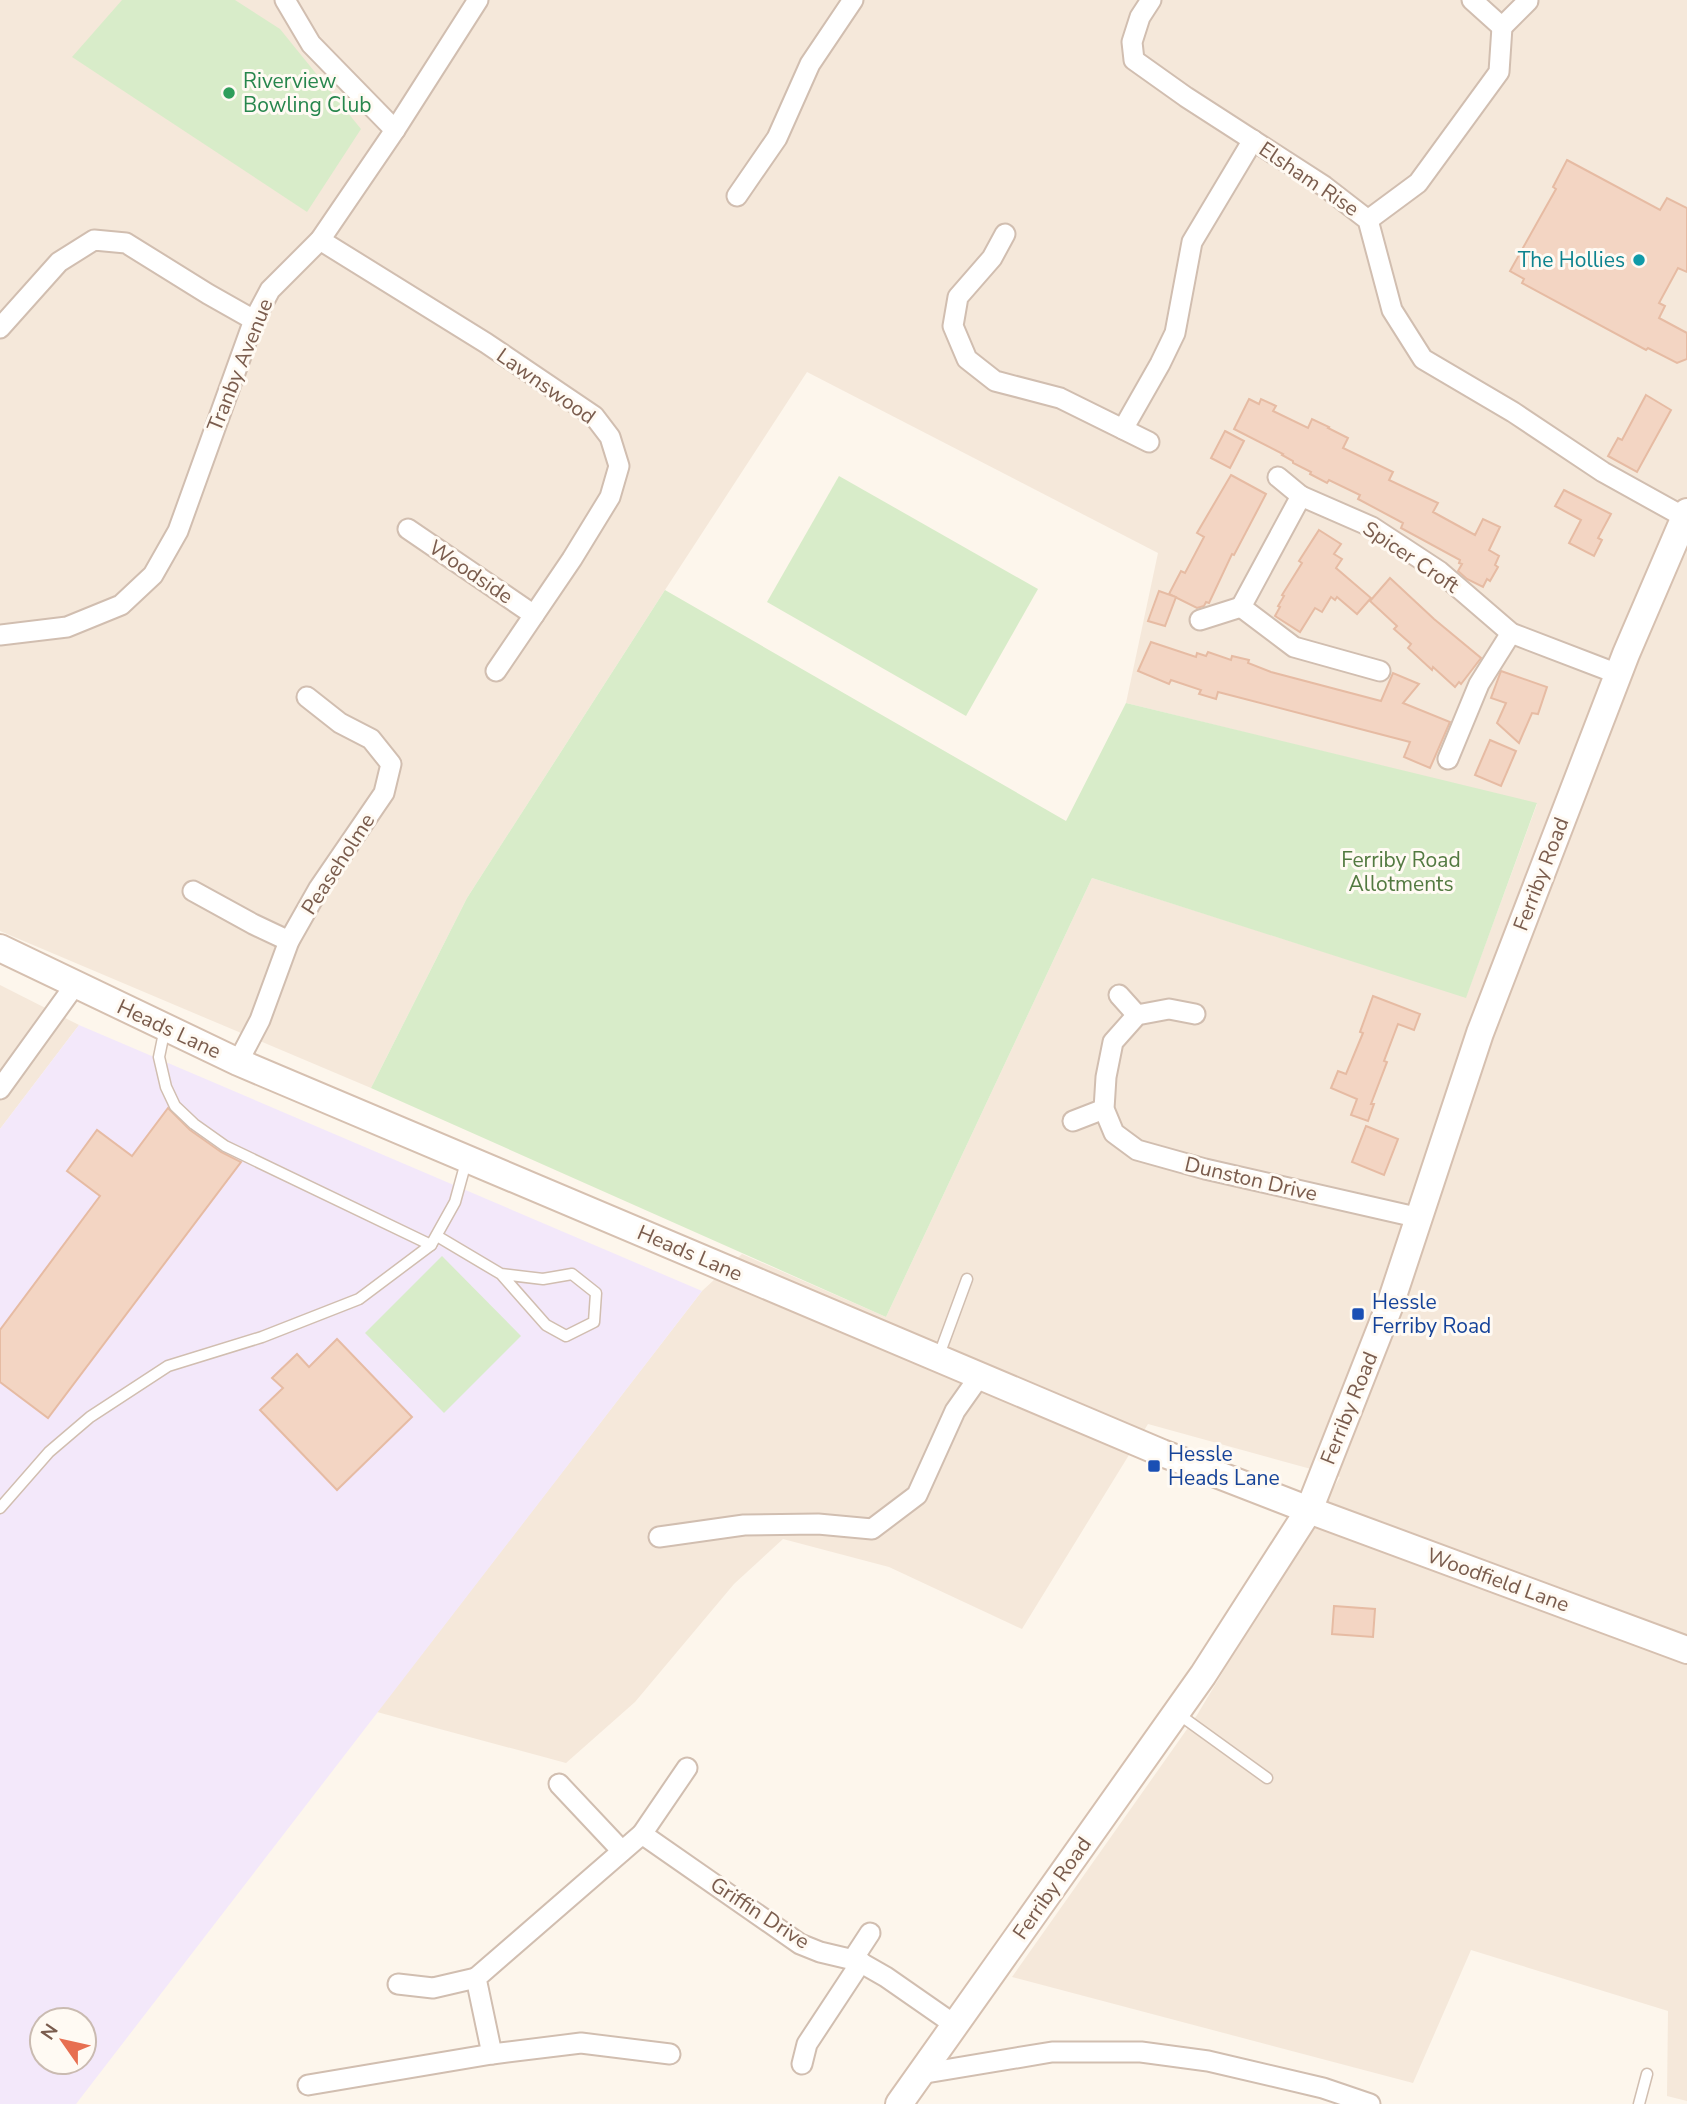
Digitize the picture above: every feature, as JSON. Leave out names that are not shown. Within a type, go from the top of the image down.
[{"type":"street","points":[[285,0],[312,44],[395,130]]},
{"type":"street","name":"Tranby Avenue","points":[[0,635],[68,627],[121,605],[153,575],[178,531],[254,320],[270,289],[320,240],[395,130],[478,0]]},
{"type":"street","points":[[737,196],[777,138],[810,64],[853,0]]},
{"type":"street","name":"Elsham Rise","points":[[1151,0],[1140,17],[1132,42],[1134,60],[1324,186],[1368,219],[1392,310],[1423,359],[1513,412],[1604,472],[1686,514]]},
{"type":"street","points":[[1472,0],[1502,27]]},
{"type":"street","points":[[1368,219],[1418,183],[1499,72],[1502,27],[1528,1]]},
{"type":"street","points":[[1123,429],[1175,333],[1192,242],[1253,141]]},
{"type":"street","points":[[1005,234],[992,258],[958,297],[953,326],[967,359],[995,381],[1060,398],[1149,442]]},
{"type":"street","points":[[0,328],[59,262],[94,240],[126,243],[208,295],[254,320]]},
{"type":"street","name":"Lawnswood","points":[[320,240],[476,337],[594,416],[610,437],[619,466],[610,497],[496,671]]},
{"type":"street","name":"Spicer Croft","points":[[1278,477],[1301,496],[1372,527],[1417,556],[1439,571],[1511,633],[1618,674]]},
{"type":"street","points":[[1200,620],[1241,607],[1301,496]]},
{"type":"street","name":"Ferriby Road","points":[[899,2104],[1203,1675],[1309,1510],[1391,1302],[1480,1033],[1618,674],[1686,514]]},
{"type":"street","name":"Woodside","points":[[408,529],[534,615]]},
{"type":"street","points":[[1241,607],[1294,648],[1380,671]]},
{"type":"street","points":[[1448,759],[1479,684],[1511,633]]},
{"type":"street","name":"Peaseholme","points":[[238,1062],[260,1020],[289,941],[319,888],[384,793],[391,764],[370,739],[340,723],[307,697]]},
{"type":"street","points":[[193,891],[289,941]]},
{"type":"street","name":"Heads Lane","points":[[0,948],[238,1062],[979,1377],[1309,1510]]},
{"type":"street","points":[[0,1089],[75,985]]},
{"type":"street","points":[[1119,995],[1136,1015]]},
{"type":"street","points":[[1073,1121],[1104,1109],[1106,1077],[1113,1042],[1136,1015],[1169,1009],[1195,1014]]},
{"type":"street","name":"Dunston Drive","points":[[1104,1109],[1114,1133],[1136,1150],[1205,1170],[1420,1218]]},
{"type":"street","points":[[659,1537],[744,1525],[818,1524],[872,1529],[917,1495],[955,1411],[979,1377]]},
{"type":"street","name":"Woodfield Lane","points":[[1309,1510],[1687,1650]]},
{"type":"street","points":[[398,1984],[433,1988],[476,1978],[642,1833],[687,1768]]},
{"type":"street","points":[[559,1784],[622,1851]]},
{"type":"street","name":"Griffin Drive","points":[[642,1833],[800,1944],[857,1961],[886,1976],[955,2025]]},
{"type":"street","points":[[802,2064],[807,2044],[857,1961],[870,1933]]},
{"type":"street","points":[[476,1978],[492,2054]]},
{"type":"street","points":[[307,2085],[492,2054],[581,2043],[670,2054]]},
{"type":"street","points":[[920,2074],[1052,2052],[1142,2052],[1208,2061],[1319,2096],[1370,2104]]},
{"type":"lane","points":[[165,1026],[159,1057],[166,1087],[175,1106],[194,1124],[225,1146],[431,1245]]},
{"type":"lane","points":[[0,1508],[49,1452],[90,1417],[168,1366],[262,1337],[359,1299],[431,1245],[455,1202],[467,1158]]},
{"type":"lane","points":[[437,1236],[501,1274],[546,1325],[566,1336],[594,1322],[596,1293],[572,1274],[543,1279],[501,1274]]},
{"type":"lane","points":[[937,1359],[967,1279]]},
{"type":"lane","points":[[1177,1712],[1267,1778]]},
{"type":"lane","points":[[1639,2104],[1647,2074]]},
{"type":"shaded area","points":[[0,0],[1687,0],[1687,2101],[1667,2096],[1668,2011],[1471,1950],[1413,2083],[1012,1977],[1197,1715],[1340,1477],[1148,1424],[1022,1629],[889,1567],[783,1539],[734,1584],[635,1702],[566,1763],[377,1712],[702,1291],[742,1254],[886,1317],[1092,878],[1466,997],[1537,804],[1126,703],[1158,553],[807,372],[467,898],[371,1088],[0,931]]},
{"type":"shaded area","points":[[0,985],[79,1025],[0,1129]]},
{"type":"shaded area","points":[[79,1025],[702,1291],[98,2075],[98,2006],[28,2006],[28,2076],[98,2076],[76,2104],[0,2104],[0,1129]]},
{"type":"green space","name":"Riverview Bowling Club","points":[[122,0],[235,0],[280,29],[361,129],[307,212],[72,57]]},
{"type":"green space","points":[[839,476],[1038,589],[966,716],[767,602]]},
{"type":"green space","name":"Ferriby Road Allotments","points":[[665,590],[1066,821],[1126,703],[1537,803],[1466,998],[1092,878],[886,1317],[371,1088],[467,898]]},
{"type":"green space","points":[[442,1256],[521,1336],[444,1413],[365,1333]]},
{"type":"building","name":"The Hollies","points":[[1567,160],[1660,210],[1667,198],[1687,208],[1687,272],[1678,268],[1659,303],[1665,306],[1659,318],[1687,333],[1687,359],[1677,363],[1648,348],[1646,350],[1522,283],[1524,279],[1510,271],[1556,189],[1553,187]]},
{"type":"building","points":[[1646,395],[1671,410],[1637,472],[1608,456],[1618,438],[1622,440]]},
{"type":"building","points":[[1249,399],[1259,404],[1261,399],[1276,406],[1273,411],[1308,428],[1312,419],[1348,438],[1343,448],[1393,472],[1389,480],[1438,503],[1433,512],[1475,535],[1483,519],[1500,527],[1489,550],[1499,556],[1495,565],[1498,567],[1490,581],[1487,579],[1483,587],[1467,579],[1458,571],[1462,564],[1459,563],[1460,560],[1401,528],[1403,523],[1358,499],[1360,495],[1329,480],[1327,483],[1283,454],[1234,429]]},
{"type":"building","points":[[1225,431],[1244,441],[1230,468],[1211,458]]},
{"type":"building","points":[[1231,475],[1266,494],[1234,555],[1232,554],[1209,603],[1197,608],[1169,594],[1181,571],[1185,573],[1204,537],[1197,533]]},
{"type":"building","points":[[1564,490],[1611,514],[1598,538],[1602,540],[1594,556],[1569,543],[1581,520],[1555,506]]},
{"type":"building","points":[[1319,530],[1341,544],[1334,554],[1342,559],[1336,568],[1371,598],[1357,614],[1337,597],[1335,600],[1331,597],[1322,612],[1315,608],[1300,632],[1275,616],[1284,596],[1282,595],[1302,563],[1299,561]]},
{"type":"building","points":[[1390,578],[1481,658],[1461,684],[1459,682],[1455,687],[1433,667],[1432,670],[1408,648],[1411,644],[1394,629],[1397,626],[1370,601]]},
{"type":"building","points":[[1159,591],[1176,597],[1165,626],[1148,621]]},
{"type":"building","points":[[1151,642],[1196,657],[1197,653],[1206,656],[1208,652],[1231,660],[1232,656],[1249,660],[1248,663],[1271,672],[1381,701],[1393,673],[1419,684],[1403,703],[1450,722],[1430,768],[1404,757],[1410,742],[1218,692],[1216,699],[1199,694],[1201,690],[1171,680],[1169,684],[1138,671]]},
{"type":"building","points":[[1501,671],[1547,687],[1538,714],[1532,713],[1519,743],[1497,723],[1506,703],[1491,698]]},
{"type":"building","points":[[1490,740],[1516,751],[1501,786],[1475,775]]},
{"type":"building","points":[[1373,996],[1420,1014],[1414,1030],[1398,1024],[1384,1061],[1387,1062],[1371,1104],[1374,1104],[1368,1121],[1351,1115],[1357,1099],[1331,1088],[1338,1071],[1346,1074],[1363,1033],[1360,1032]]},
{"type":"building","points":[[168,1108],[190,1130],[221,1152],[241,1162],[48,1418],[0,1382],[0,1330],[100,1196],[67,1171],[97,1130],[132,1156]]},
{"type":"building","points":[[1366,1126],[1398,1139],[1384,1175],[1352,1162]]},
{"type":"building","points":[[337,1339],[412,1417],[337,1490],[260,1410],[283,1388],[272,1378],[297,1354],[309,1367]]},
{"type":"building","points":[[1334,1606],[1375,1609],[1373,1637],[1332,1634]]},
{"type":"place","name":"Riverview Bowling Club","points":[[229,93]]},
{"type":"place","name":"The Hollies","points":[[1639,260]]},
{"type":"place","name":"Hessle Ferriby Road","points":[[1358,1314]]},
{"type":"place","name":"Hessle Heads Lane","points":[[1154,1466]]}]
